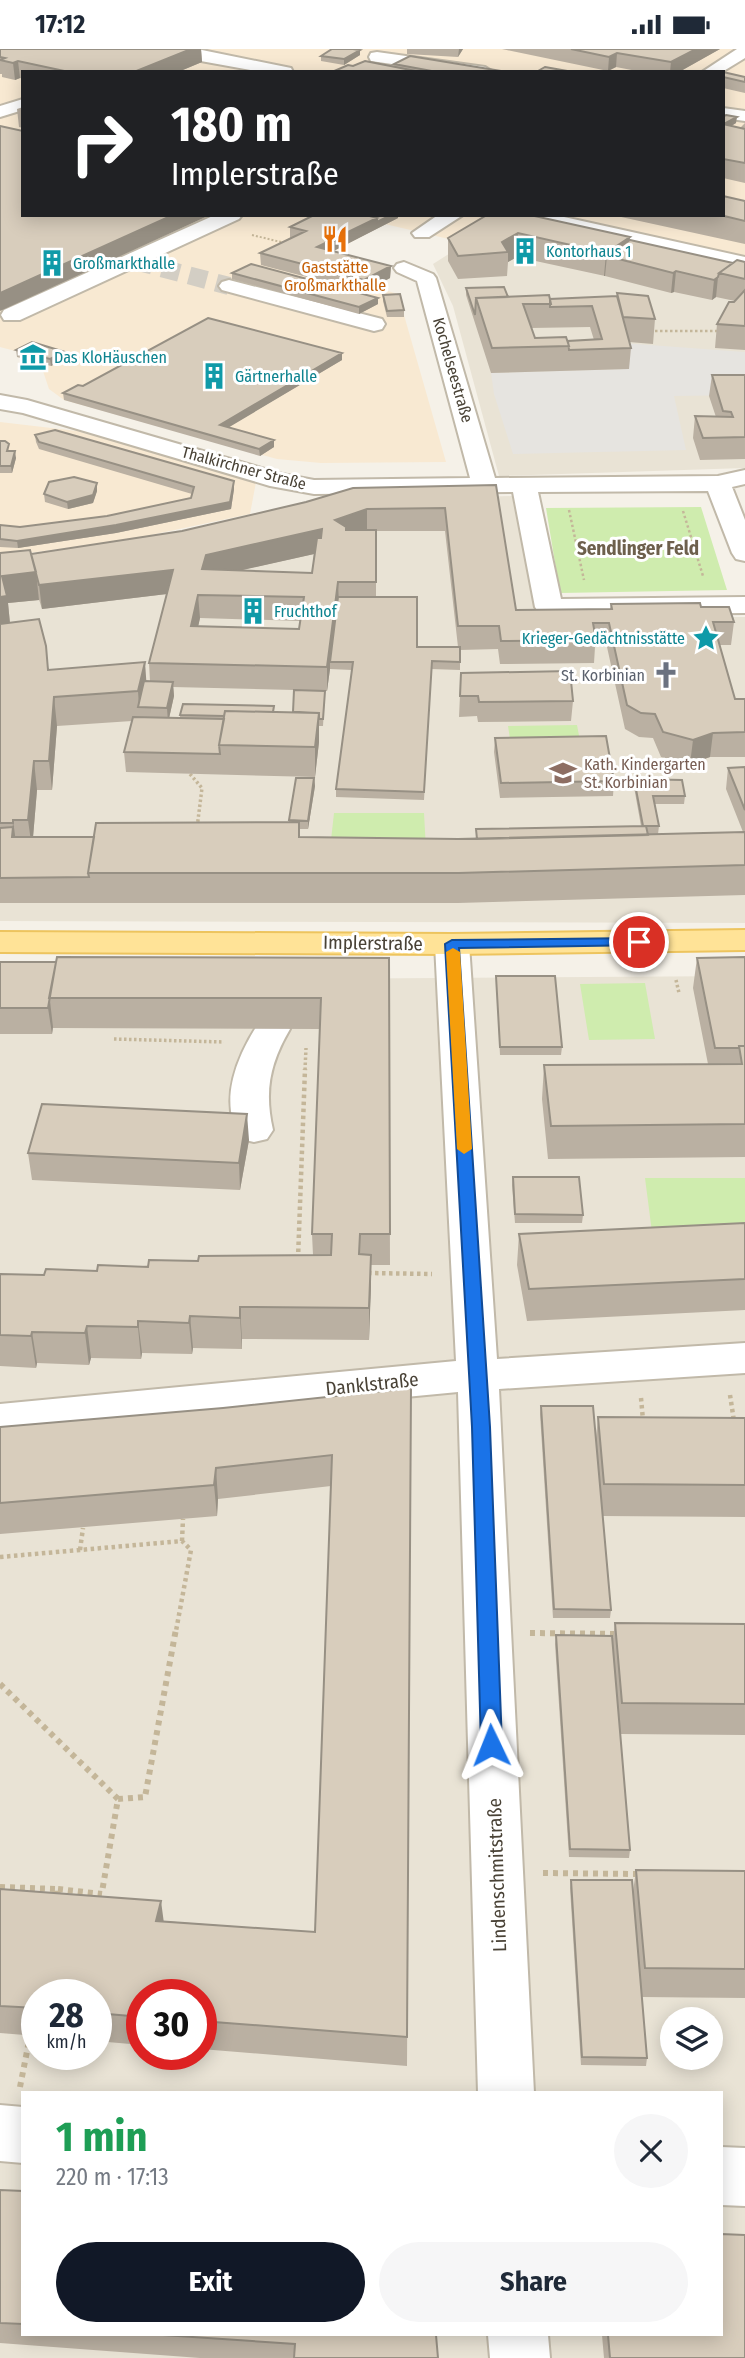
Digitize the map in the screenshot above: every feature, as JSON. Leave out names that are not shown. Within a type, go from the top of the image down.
[{"type":"main road","name":"Implerstraße","points":[[0,942],[280,955],[452,944],[745,940]]},
{"type":"street","points":[[162,49],[218,57],[276,70]]},
{"type":"street","points":[[713,70],[745,51]]},
{"type":"street","points":[[377,56],[472,70]]},
{"type":"street","points":[[725,70],[745,62]]},
{"type":"street","points":[[725,76],[745,72]]},
{"type":"street","points":[[0,99],[21,104]]},
{"type":"street","points":[[0,112],[21,104]]},
{"type":"street","points":[[725,113],[745,116]]},
{"type":"street","points":[[12,316],[228,217]]},
{"type":"street","points":[[422,233],[450,217]]},
{"type":"street","points":[[536,217],[745,263]]},
{"type":"street","points":[[660,259],[745,279]]},
{"type":"street","name":"Kochelseestraße","points":[[404,268],[426,278],[485,486]]},
{"type":"street","points":[[229,286],[374,324]]},
{"type":"street","name":"Thalkirchner Straße","points":[[0,402],[27,407],[279,481],[314,487],[718,483],[745,477]]},
{"type":"street","points":[[718,483],[745,553]]},
{"type":"street","points":[[524,486],[550,607],[745,605]]},
{"type":"street","points":[[288,510],[300,504],[314,487]]},
{"type":"street","name":"Lindenschmitstraße","points":[[452,944],[478,1375],[506,2091]]},
{"type":"street","points":[[254,1130],[247,1099],[249,1079],[268,1036]]},
{"type":"street","name":"Danklstraße","points":[[0,1420],[478,1375],[734,1358]]},
{"type":"street","points":[[0,2133],[21,2135]]},
{"type":"street","points":[[723,2176],[745,2177]]},
{"type":"street","points":[[518,2336],[520,2358]]},
{"type":"path","points":[[248,234],[286,244]]},
{"type":"path","points":[[649,331],[724,331]]},
{"type":"path","points":[[674,483],[712,605]]},
{"type":"path","points":[[564,485],[589,607]]},
{"type":"path","points":[[190,774],[202,787],[196,839]]},
{"type":"path","points":[[676,979],[679,993]]},
{"type":"path","points":[[114,1039],[268,1036]]},
{"type":"path","points":[[298,1272],[306,1043]]},
{"type":"path","points":[[360,1273],[471,1274]]},
{"type":"path","points":[[734,1358],[734,1424]]},
{"type":"path","points":[[637,1364],[644,1425]]},
{"type":"path","points":[[0,1684],[118,1799],[145,1797],[191,1550],[182,1541],[183,1519]]},
{"type":"path","points":[[80,1550],[83,1528]]},
{"type":"path","points":[[0,1557],[182,1541]]},
{"type":"path","points":[[488,1633],[623,1634]]},
{"type":"path","points":[[101,1903],[118,1799]]},
{"type":"path","points":[[496,1872],[649,1874]]},
{"type":"path","points":[[0,1887],[102,1892]]},
{"type":"path","points":[[55,1907],[58,1889]]},
{"type":"shaded area","points":[[0,49],[745,49],[745,272],[474,245],[385,224],[319,259],[390,278],[374,287],[398,294],[446,462],[321,463],[277,459],[64,400],[49,389],[43,371],[47,365],[17,357],[23,353],[0,347]]},
{"type":"shaded area","points":[[466,243],[745,272],[745,468],[499,476],[453,306],[433,264]]},
{"type":"shaded area","points":[[622,343],[745,352],[745,395],[674,396],[686,450],[513,454],[494,394],[491,373],[628,369]]},
{"type":"shaded area","points":[[0,422],[77,431],[256,482],[250,514],[132,539],[0,557]]},
{"type":"shaded area","points":[[512,496],[537,618],[745,617],[745,923],[0,921],[0,571],[352,501]]},
{"type":"shaded area","points":[[745,976],[745,2358],[0,2358],[0,981]]},
{"type":"green space","points":[[701,507],[727,590],[560,593],[546,508]]},
{"type":"green space","points":[[577,725],[581,746],[510,739],[508,726]]},
{"type":"green space","points":[[334,813],[424,813],[426,849],[330,849]]},
{"type":"green space","points":[[645,983],[655,1039],[589,1040],[580,984]]},
{"type":"green space","points":[[645,1178],[745,1178],[745,1240],[653,1240]]},
{"type":"building","points":[[0,49],[191,49],[139,70],[60,70],[18,61],[13,63],[0,60],[5,58],[0,57]]},
{"type":"building","points":[[332,49],[360,50],[344,59],[321,56]]},
{"type":"building","points":[[571,49],[696,49],[671,62],[617,53],[609,57]]},
{"type":"building","points":[[410,56],[495,70],[426,70],[394,64]]},
{"type":"building","points":[[365,61],[411,70],[337,70],[348,65],[353,66]]},
{"type":"building","points":[[545,67],[562,70],[540,70]]},
{"type":"building","points":[[725,72],[745,77],[745,82],[725,77]]},
{"type":"building","points":[[726,115],[737,117],[725,123]]},
{"type":"building","points":[[725,124],[745,129],[745,163],[725,159]]},
{"type":"building","name":"Großmarkthalle","points":[[0,126],[21,131],[21,217],[169,217],[0,293]]},
{"type":"building","points":[[725,196],[745,201],[745,221],[725,216]]},
{"type":"building","points":[[310,217],[377,218],[317,247],[391,266],[364,280],[260,253],[306,231],[290,227]]},
{"type":"building","points":[[484,217],[539,217],[630,237],[606,253],[518,233],[502,242],[508,252],[458,256],[448,238]]},
{"type":"building","points":[[630,240],[733,263],[714,280],[676,271],[673,273],[607,256]]},
{"type":"building","points":[[737,260],[745,262],[745,279],[719,273]]},
{"type":"building","points":[[251,264],[378,298],[359,307],[232,273]]},
{"type":"building","points":[[504,287],[508,297],[476,298],[475,315],[466,288]]},
{"type":"building","points":[[745,290],[745,326],[717,324],[729,302],[734,302]]},
{"type":"building","points":[[617,293],[648,296],[655,319],[623,317]]},
{"type":"building","points":[[400,294],[404,310],[387,311],[383,295]]},
{"type":"building","points":[[549,295],[551,304],[523,304],[535,338],[566,337],[569,346],[492,348],[476,298]]},
{"type":"building","points":[[617,296],[631,348],[569,350],[568,341],[602,339],[592,306],[550,307],[550,299]]},
{"type":"building","name":"Gärtnerhalle","points":[[208,318],[342,353],[220,425],[274,440],[259,449],[63,393],[78,385],[83,386]]},
{"type":"building","points":[[32,342],[65,352],[50,359],[16,350]]},
{"type":"building","points":[[712,375],[745,375],[745,437],[703,438],[695,416],[733,417],[731,412],[723,411]]},
{"type":"building","points":[[55,430],[234,481],[230,502],[17,541],[0,539],[0,525],[20,527],[107,516],[191,498],[194,487],[39,442],[35,435]]},
{"type":"building","points":[[0,441],[9,444],[7,451],[15,451],[11,466],[0,466]]},
{"type":"building","points":[[74,477],[97,483],[93,495],[67,502],[44,494],[49,482]]},
{"type":"building","points":[[496,485],[516,610],[612,609],[611,604],[700,603],[701,607],[729,607],[734,622],[713,622],[735,699],[745,699],[745,732],[713,733],[693,740],[663,732],[655,714],[641,713],[627,705],[609,623],[593,623],[596,640],[501,641],[499,626],[458,626],[445,508],[367,509],[335,520],[346,527],[346,530],[376,530],[376,582],[338,582],[327,667],[149,663],[173,570],[39,585],[31,554],[182,531],[306,502],[353,488]],"holes":[[[322,529],[321,538],[317,538],[312,573],[202,569],[206,555]],[[198,595],[304,597],[299,629],[191,626]]]},
{"type":"building","points":[[30,550],[36,572],[2,576],[7,596],[0,597],[0,553]]},
{"type":"building","points":[[338,597],[417,597],[417,647],[460,647],[460,662],[432,661],[424,792],[336,789],[353,662],[330,662]]},
{"type":"building","points":[[39,619],[46,646],[48,670],[145,662],[138,691],[54,697],[49,761],[34,761],[28,820],[0,823],[0,624]]},
{"type":"building","points":[[570,671],[573,701],[479,702],[478,696],[460,696],[461,673]]},
{"type":"building","points":[[144,681],[173,682],[167,708],[138,707]]},
{"type":"building","points":[[294,690],[325,691],[323,719],[319,719],[319,713],[293,712]]},
{"type":"building","points":[[183,704],[274,706],[273,712],[225,711],[224,716],[180,715]]},
{"type":"building","points":[[225,711],[319,713],[315,747],[219,745]]},
{"type":"building","points":[[133,717],[224,719],[220,754],[124,752]]},
{"type":"building","points":[[606,736],[614,781],[501,783],[495,738]]},
{"type":"building","points":[[745,767],[745,810],[728,768]]},
{"type":"building","points":[[296,778],[314,778],[308,821],[289,820]]},
{"type":"building","points":[[634,779],[682,780],[685,796],[653,796],[659,826],[643,826]]},
{"type":"building","points":[[299,822],[299,837],[458,839],[745,832],[745,865],[459,873],[88,873],[96,823]]},
{"type":"building","points":[[646,826],[648,835],[477,839],[476,829]]},
{"type":"building","points":[[13,827],[12,837],[94,837],[89,877],[0,878],[0,828]]},
{"type":"building","points":[[57,957],[389,958],[390,1234],[360,1234],[359,1254],[371,1255],[369,1308],[240,1307],[240,1318],[190,1316],[189,1323],[138,1321],[138,1327],[87,1326],[85,1333],[32,1332],[31,1336],[0,1335],[0,1274],[44,1275],[46,1269],[97,1271],[98,1265],[148,1267],[149,1260],[198,1261],[199,1256],[331,1255],[332,1234],[312,1234],[321,998],[49,998]]},
{"type":"building","points":[[745,957],[745,1046],[715,1048],[697,958]]},
{"type":"building","points":[[0,962],[56,962],[48,1008],[0,1008]]},
{"type":"building","points":[[496,976],[555,976],[562,1047],[500,1047]]},
{"type":"building","points":[[739,1046],[745,1046],[745,1124],[551,1126],[544,1065],[742,1064]]},
{"type":"building","points":[[42,1104],[247,1114],[239,1163],[28,1153]]},
{"type":"building","points":[[513,1177],[579,1177],[583,1215],[515,1214]]},
{"type":"building","points":[[745,1223],[745,1279],[529,1289],[519,1234]]},
{"type":"building","points":[[411,1388],[407,2037],[217,2022],[217,1979],[126,1979],[126,2016],[112,2014],[112,1979],[21,1979],[21,2007],[0,2006],[0,1889],[161,1901],[156,1921],[315,1932],[332,1455],[216,1468],[214,1485],[0,1503],[0,1427],[223,1408]]},
{"type":"building","points":[[541,1406],[593,1406],[611,1610],[554,1609]]},
{"type":"building","points":[[598,1417],[745,1418],[745,1485],[604,1484]]},
{"type":"building","points":[[615,1623],[745,1624],[745,1704],[622,1703]]},
{"type":"building","points":[[556,1635],[612,1636],[630,1850],[570,1849]]},
{"type":"building","points":[[636,1870],[745,1871],[745,1969],[645,1968]]},
{"type":"building","points":[[571,1880],[632,1880],[647,2058],[582,2057]]},
{"type":"building","points":[[0,2190],[21,2191],[21,2324],[0,2323]]},
{"type":"building","points":[[723,2234],[745,2235],[745,2358],[610,2358],[608,2336],[723,2336]]},
{"type":"building","points":[[178,2336],[436,2336],[438,2358],[294,2358],[295,2344]]},
{"type":"tunnel","points":[[135,261],[229,286]]},
{"type":"slow traffic","points":[[453,952],[464,1149]]},
{"type":"place","name":"Gaststätte Großmarkthalle","points":[[335,239]]},
{"type":"place","name":"Kontorhaus 1","points":[[525,251]]},
{"type":"place","name":"Großmarkthalle","points":[[52,263]]},
{"type":"place","name":"Das KloHäuschen","points":[[33,357]]},
{"type":"place","name":"Gärtnerhalle","points":[[214,376]]},
{"type":"place","name":"Fruchthof","points":[[253,611]]},
{"type":"place","name":"Krieger-Gedächtnisstätte","points":[[706,638]]},
{"type":"place","name":"St. Korbinian","points":[[666,675]]},
{"type":"place","name":"Kath. Kindergarten St. Korbinian","points":[[563,773]]},
{"type":"district","name":"Sendlinger Feld","points":[[638,548]]},
{"type":"route","points":[[491,1745],[483,1467],[452,944],[639,942]]}]
